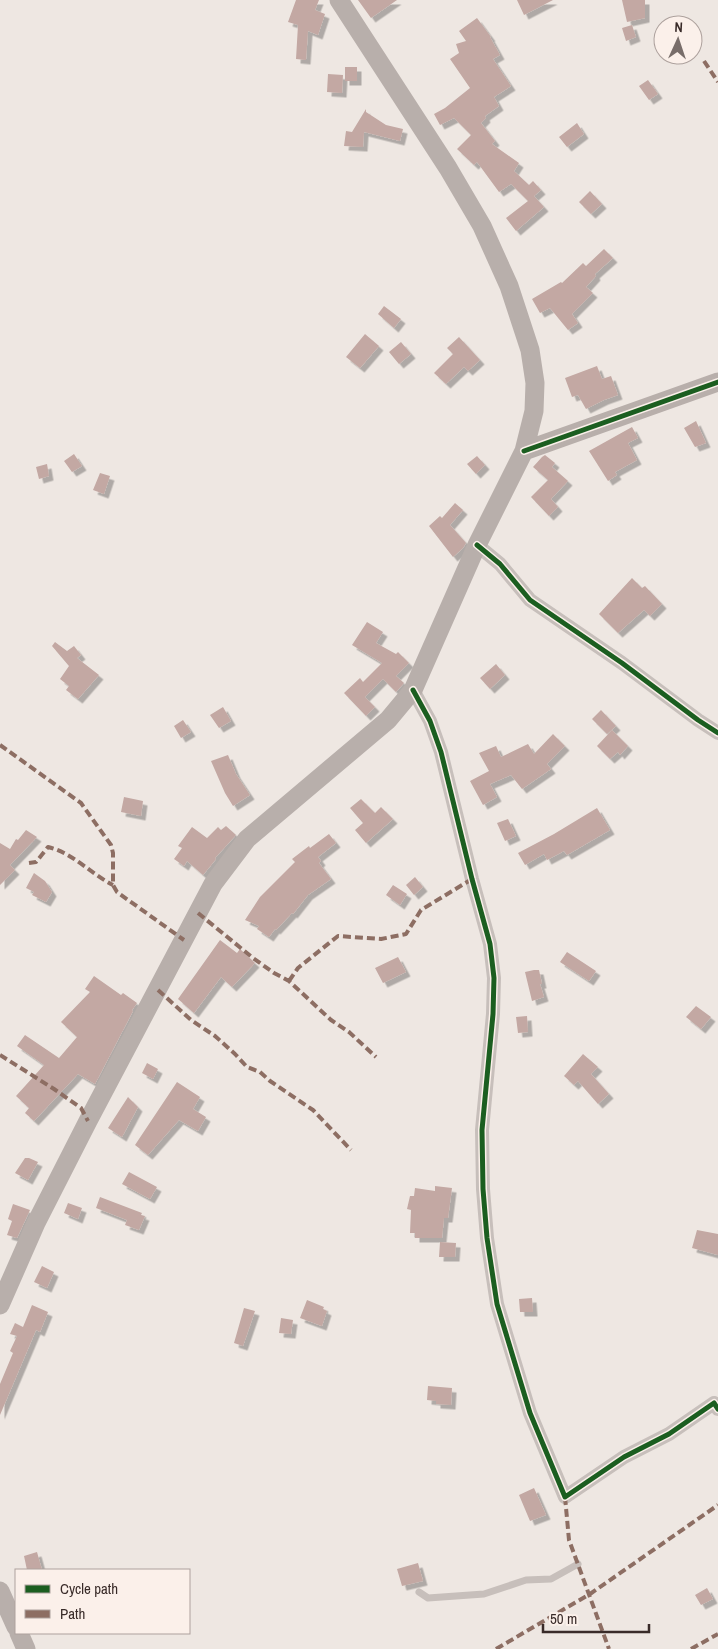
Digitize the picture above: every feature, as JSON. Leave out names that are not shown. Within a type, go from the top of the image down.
[{"type":"main road","points":[[0,1305],[36,1223],[213,884],[247,839],[388,720],[413,690],[433,649],[477,546],[524,450],[534,411],[535,383],[530,350],[509,286],[482,226],[448,168],[339,0]]},
{"type":"main road","points":[[524,450],[718,382]]},
{"type":"main road","points":[[0,1591],[15,1625]]},
{"type":"main road","points":[[19,1634],[26,1649]]},
{"type":"street","points":[[477,546],[500,564],[530,600],[622,663],[718,733]]},
{"type":"street","points":[[413,690],[430,721],[441,752],[490,944],[494,978],[493,1014],[482,1130],[483,1189],[497,1304],[530,1413],[565,1497],[624,1457],[669,1434],[714,1403],[718,1408]]},
{"type":"lane","points":[[418,1592],[428,1598],[484,1594],[526,1580],[551,1579],[578,1564]]},
{"type":"building","points":[[296,0],[319,0],[315,10],[325,14],[318,35],[308,31],[306,60],[296,59],[298,25],[288,22]]},
{"type":"building","points":[[358,0],[397,0],[371,18]]},
{"type":"building","points":[[517,0],[553,0],[524,15]]},
{"type":"building","points":[[622,0],[645,0],[645,18],[627,22]]},
{"type":"building","points":[[477,18],[491,37],[500,55],[493,59],[511,86],[494,97],[499,106],[485,116],[486,118],[481,123],[495,141],[492,144],[519,163],[514,171],[529,185],[533,181],[541,190],[534,196],[544,207],[516,231],[506,218],[528,201],[511,184],[499,192],[477,162],[474,165],[457,149],[471,135],[454,118],[440,125],[434,114],[445,108],[470,88],[450,59],[459,53],[456,44],[466,41],[459,31]]},
{"type":"building","points":[[632,25],[636,37],[626,41],[622,28]]},
{"type":"building","points":[[345,67],[357,67],[357,81],[345,81]]},
{"type":"building","points":[[328,74],[343,75],[342,93],[327,92]]},
{"type":"building","points":[[648,80],[658,94],[649,100],[639,86]]},
{"type":"building","points":[[366,109],[366,112],[386,125],[403,129],[400,141],[364,132],[363,147],[344,146],[346,131],[352,132]]},
{"type":"building","points":[[577,123],[584,134],[567,147],[559,137]]},
{"type":"building","points":[[590,191],[602,204],[591,214],[579,202]]},
{"type":"building","points":[[604,249],[613,258],[595,274],[596,276],[586,287],[593,293],[572,314],[578,323],[568,330],[550,308],[540,313],[532,299],[562,283],[583,263],[586,266]]},
{"type":"building","points":[[384,306],[401,319],[394,328],[378,314]]},
{"type":"building","points":[[365,334],[379,346],[360,368],[346,357]]},
{"type":"building","points":[[459,337],[480,360],[468,371],[464,367],[446,384],[434,373],[453,354],[447,348]]},
{"type":"building","points":[[401,342],[411,354],[399,364],[389,352]]},
{"type":"building","points":[[597,366],[602,379],[611,376],[618,395],[586,409],[578,395],[572,397],[565,378]]},
{"type":"building","points":[[696,421],[706,443],[695,447],[684,428]]},
{"type":"building","points":[[632,427],[638,438],[628,443],[637,460],[615,472],[617,475],[608,481],[589,451]]},
{"type":"building","points":[[74,454],[82,466],[72,472],[64,461]]},
{"type":"building","points":[[545,455],[555,463],[552,467],[568,481],[551,499],[558,507],[549,516],[531,497],[548,480],[533,467]]},
{"type":"building","points":[[477,456],[485,465],[476,474],[467,464]]},
{"type":"building","points":[[47,464],[49,476],[39,479],[36,467]]},
{"type":"building","points":[[100,473],[110,476],[104,494],[93,490]]},
{"type":"building","points":[[455,503],[463,510],[450,525],[466,543],[453,557],[429,526],[440,516],[442,518]]},
{"type":"building","points":[[632,578],[642,588],[645,586],[662,604],[650,616],[644,610],[618,633],[599,614]]},
{"type":"building","points":[[367,622],[383,632],[376,643],[396,654],[398,652],[409,663],[396,676],[404,683],[396,692],[383,679],[365,697],[375,707],[366,716],[344,693],[360,678],[363,682],[382,663],[352,645]]},
{"type":"building","points":[[55,642],[67,651],[74,646],[81,655],[77,658],[99,675],[78,699],[66,690],[69,686],[60,679],[69,666],[52,646]]},
{"type":"building","points":[[496,664],[505,675],[490,689],[480,678]]},
{"type":"building","points":[[223,707],[231,721],[219,728],[210,715]]},
{"type":"building","points":[[601,710],[616,726],[607,734],[592,719]]},
{"type":"building","points":[[183,720],[191,732],[181,738],[174,726]]},
{"type":"building","points":[[612,730],[628,746],[620,755],[618,752],[610,759],[597,746]]},
{"type":"building","points":[[553,734],[565,746],[547,764],[551,769],[522,789],[511,775],[490,784],[497,797],[483,805],[470,781],[489,771],[479,753],[496,746],[501,757],[528,744],[534,754]]},
{"type":"building","points":[[228,755],[236,774],[250,795],[233,806],[211,761]]},
{"type":"building","points":[[124,797],[143,801],[141,816],[121,812]]},
{"type":"building","points":[[361,799],[375,813],[381,807],[393,819],[366,843],[355,830],[363,823],[350,808]]},
{"type":"building","points":[[597,808],[610,830],[567,855],[564,851],[547,860],[544,854],[525,865],[518,853]]},
{"type":"building","points":[[508,819],[516,836],[505,841],[497,823]]},
{"type":"building","points":[[226,826],[236,835],[215,858],[203,875],[187,861],[184,866],[174,859],[182,848],[178,846],[192,827],[207,838],[218,827],[221,830]]},
{"type":"building","points":[[26,830],[37,837],[10,865],[15,870],[0,885],[0,843],[10,849],[16,839],[18,840]]},
{"type":"building","points":[[329,834],[336,843],[318,857],[321,861],[319,863],[331,879],[308,895],[293,914],[275,929],[269,937],[257,929],[259,926],[245,920],[260,897],[295,862],[292,859]]},
{"type":"building","points":[[34,873],[45,881],[52,892],[46,902],[32,895],[34,892],[26,888]]},
{"type":"building","points":[[415,877],[423,887],[414,895],[406,885]]},
{"type":"building","points":[[393,885],[407,894],[400,905],[386,895]]},
{"type":"building","points":[[220,940],[237,953],[240,949],[255,963],[232,987],[221,977],[194,1013],[178,999]]},
{"type":"building","points":[[567,952],[596,971],[589,981],[560,962]]},
{"type":"building","points":[[398,957],[406,972],[383,983],[375,968]]},
{"type":"building","points":[[539,970],[542,984],[540,984],[544,997],[532,1001],[525,972]]},
{"type":"building","points":[[94,976],[121,995],[123,993],[137,1003],[95,1084],[78,1074],[34,1121],[25,1113],[29,1108],[16,1096],[44,1065],[17,1046],[25,1035],[59,1058],[77,1037],[61,1022],[90,992],[85,989]]},
{"type":"building","points":[[696,1006],[711,1017],[701,1029],[686,1017]]},
{"type":"building","points":[[527,1016],[528,1032],[518,1033],[516,1017]]},
{"type":"building","points":[[583,1054],[598,1067],[591,1074],[609,1094],[598,1104],[578,1081],[574,1085],[564,1076]]},
{"type":"building","points":[[147,1063],[158,1069],[153,1079],[142,1073]]},
{"type":"building","points":[[177,1082],[200,1097],[193,1109],[206,1117],[198,1131],[179,1120],[148,1155],[135,1145]]},
{"type":"building","points":[[128,1097],[138,1107],[122,1137],[108,1128]]},
{"type":"building","points":[[25,1158],[38,1162],[28,1180],[15,1173]]},
{"type":"building","points":[[129,1172],[157,1187],[150,1199],[122,1184]]},
{"type":"building","points":[[435,1186],[452,1188],[448,1218],[444,1218],[442,1238],[415,1238],[415,1233],[410,1233],[411,1210],[407,1209],[410,1196],[414,1196],[415,1188],[435,1191]]},
{"type":"building","points":[[100,1197],[142,1213],[141,1215],[145,1216],[139,1230],[125,1225],[127,1220],[96,1208]]},
{"type":"building","points":[[68,1203],[82,1208],[78,1219],[64,1213]]},
{"type":"building","points":[[13,1204],[30,1210],[17,1238],[7,1235],[12,1221],[8,1219]]},
{"type":"building","points":[[697,1230],[718,1234],[718,1255],[692,1248]]},
{"type":"building","points":[[440,1242],[456,1243],[455,1257],[439,1257]]},
{"type":"building","points":[[42,1266],[54,1272],[47,1288],[34,1282]]},
{"type":"building","points":[[532,1298],[533,1312],[520,1312],[519,1299]]},
{"type":"building","points":[[307,1300],[324,1307],[323,1309],[327,1311],[322,1326],[300,1318]]},
{"type":"building","points":[[32,1305],[48,1312],[40,1332],[36,1330],[0,1415],[0,1384],[13,1353],[10,1351],[17,1336],[10,1334],[15,1323],[23,1327]]},
{"type":"building","points":[[244,1308],[255,1311],[243,1346],[234,1343]]},
{"type":"building","points":[[281,1318],[293,1320],[291,1334],[279,1333]]},
{"type":"building","points":[[428,1386],[452,1388],[451,1405],[436,1404],[436,1401],[427,1400]]},
{"type":"building","points":[[534,1488],[546,1515],[530,1521],[519,1495]]},
{"type":"building","points":[[37,1552],[42,1569],[27,1569],[24,1556]]},
{"type":"building","points":[[418,1563],[423,1581],[402,1586],[397,1569]]},
{"type":"building","points":[[707,1588],[713,1599],[701,1605],[695,1595]]},
{"type":"marked path","points":[[704,61],[718,82]]},
{"type":"marked path","points":[[0,745],[81,803],[111,845],[113,853],[113,885],[117,892],[184,940]]},
{"type":"marked path","points":[[29,863],[36,862],[48,847],[66,854],[113,885]]},
{"type":"marked path","points":[[289,981],[298,968],[338,936],[381,939],[406,934],[421,910],[472,879]]},
{"type":"marked path","points":[[198,913],[253,958],[289,981],[331,1020],[349,1032],[376,1057]]},
{"type":"marked path","points":[[158,990],[191,1020],[215,1036],[247,1067],[260,1072],[313,1110],[351,1150]]},
{"type":"marked path","points":[[0,1055],[81,1108],[88,1121]]},
{"type":"marked path","points":[[565,1497],[569,1540],[609,1649]]},
{"type":"marked path","points":[[496,1649],[590,1594],[718,1505]]},
{"type":"marked path","points":[[691,1649],[718,1634]]},
{"type":"cycle path","points":[[524,451],[718,382]]},
{"type":"cycle path","points":[[477,545],[500,564],[530,600],[622,663],[718,733]]},
{"type":"cycle path","points":[[413,690],[430,721],[441,752],[490,944],[494,978],[493,1014],[482,1130],[483,1189],[487,1238],[497,1304],[530,1413],[565,1497],[624,1457],[669,1434],[714,1403],[718,1409]]}]
